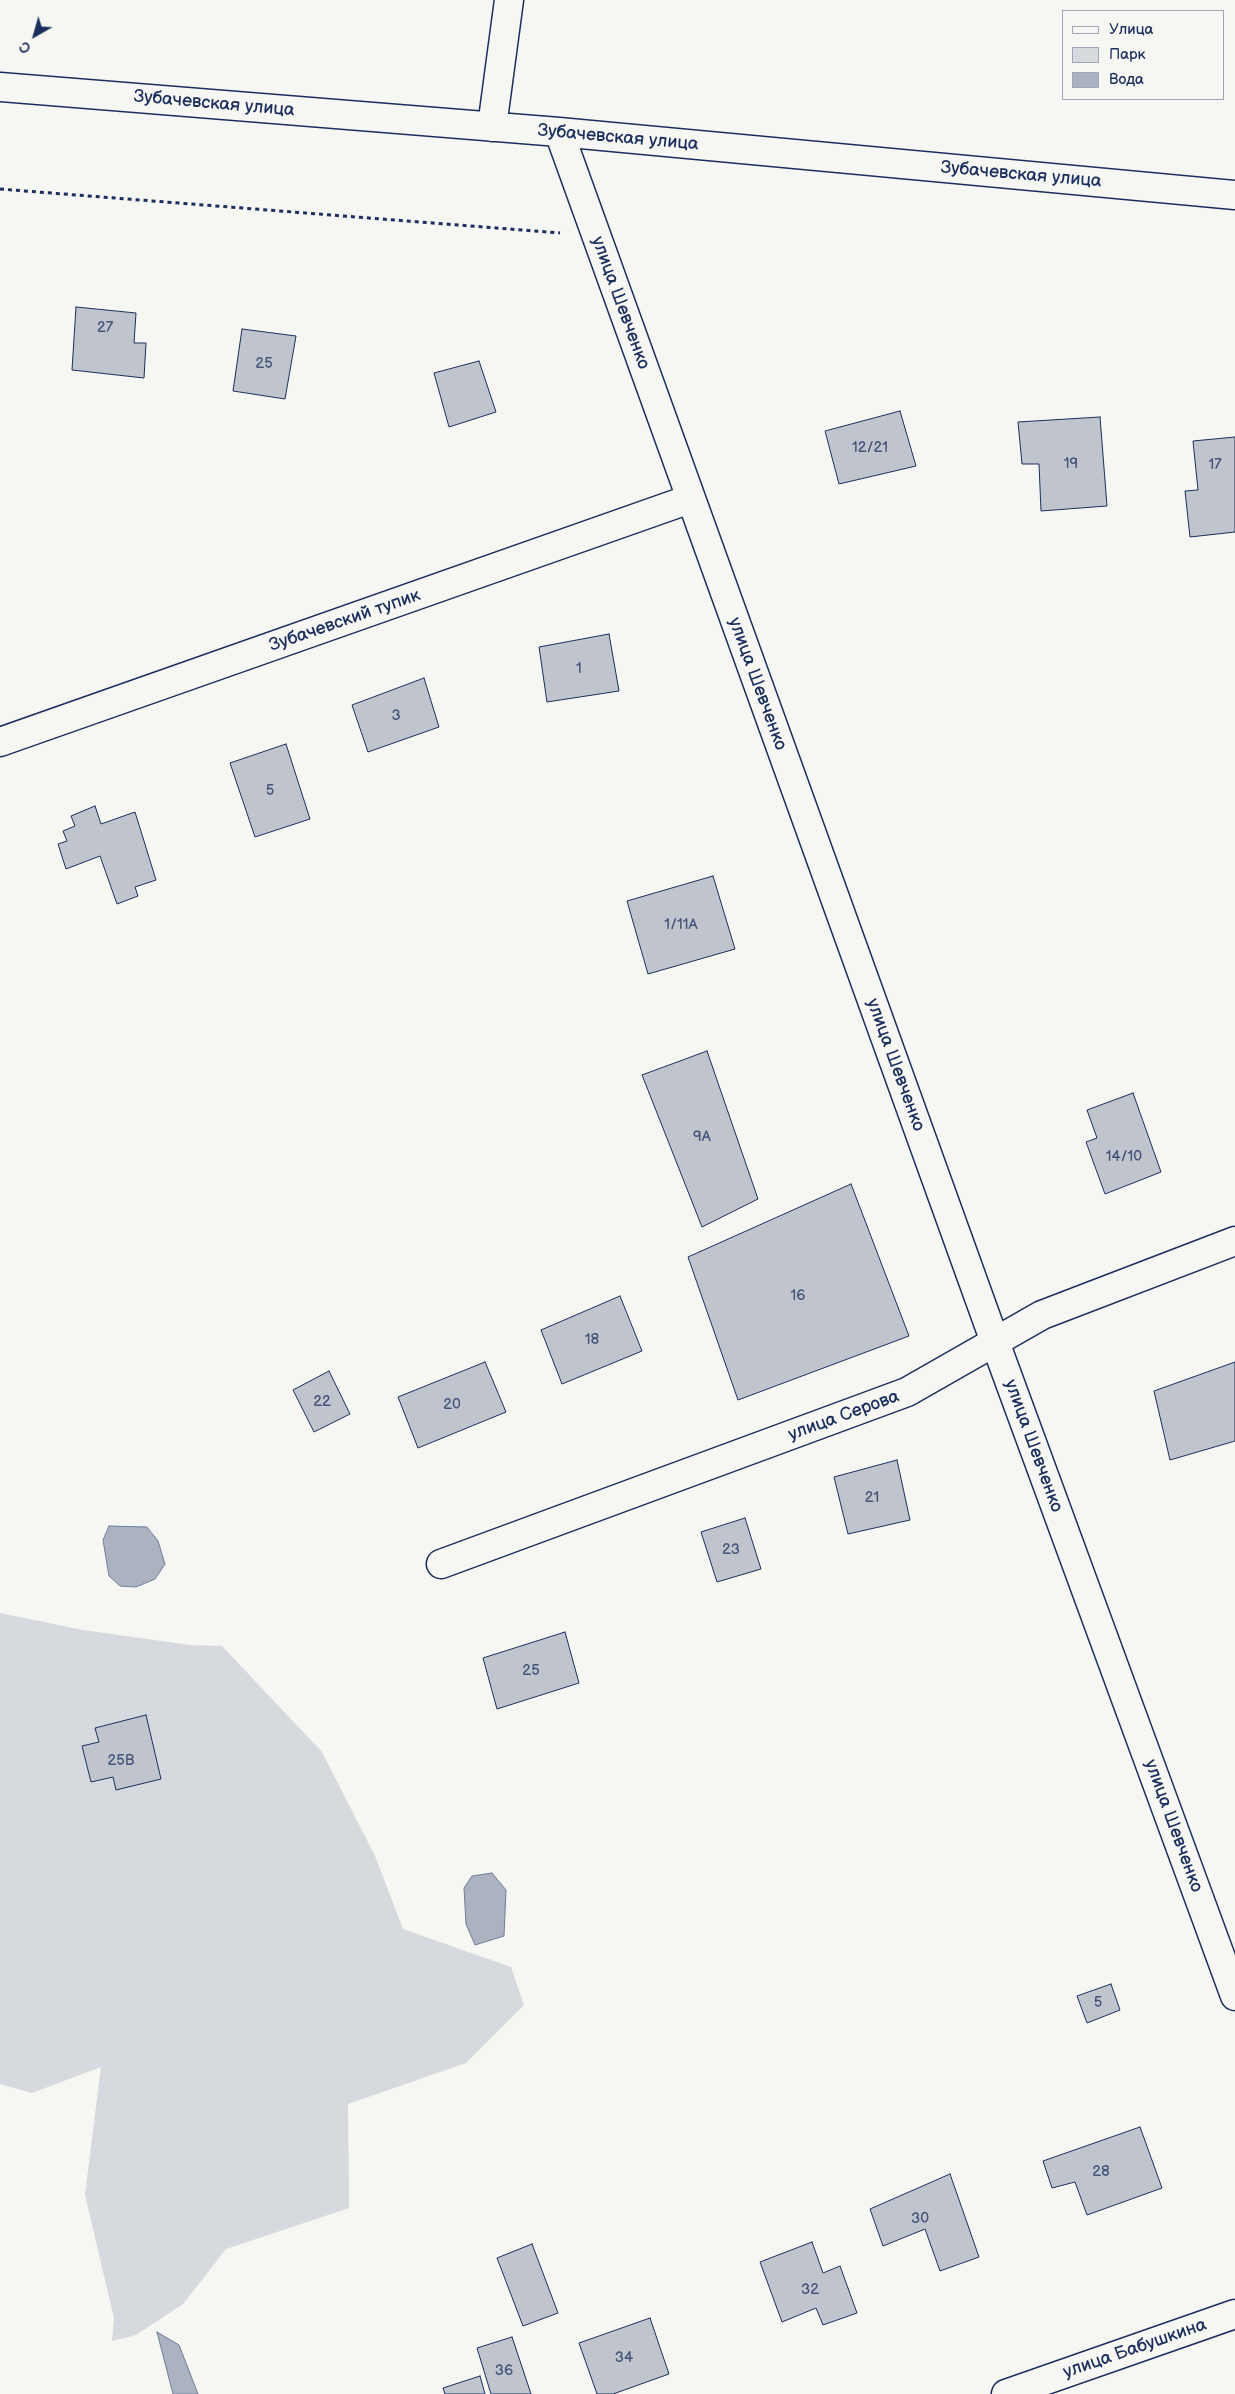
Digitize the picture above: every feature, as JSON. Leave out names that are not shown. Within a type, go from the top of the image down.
[{"type":"street","points":[[492,127],[510,0]]},
{"type":"street","name":"Зубачевская улица","points":[[0,87],[559,132],[1235,195]]},
{"type":"street","name":"улица Шевченко","points":[[559,132],[995,1342],[1235,1996]]},
{"type":"street","name":"Зубачевский тупик","points":[[0,742],[690,499]]},
{"type":"street","name":"улица Серова","points":[[441,1564],[908,1392],[1042,1315],[1235,1241]]},
{"type":"street","name":"улица Бабушкина","points":[[1006,2394],[1235,2314]]},
{"type":"path","points":[[0,189],[564,234]]},
{"type":"green space","points":[[0,1613],[83,1630],[190,1645],[222,1646],[322,1752],[375,1856],[403,1929],[511,1967],[524,2005],[466,2063],[348,2104],[349,2208],[226,2249],[183,2304],[136,2335],[112,2341],[114,2318],[85,2195],[101,2067],[32,2093],[0,2084]]},
{"type":"water","points":[[109,1526],[147,1527],[158,1541],[165,1564],[155,1579],[136,1587],[120,1586],[109,1576],[103,1540]]},
{"type":"water","points":[[492,1873],[506,1890],[504,1936],[475,1945],[466,1924],[464,1888],[472,1876]]},
{"type":"water","points":[[157,2332],[179,2345],[198,2394],[173,2394]]},
{"type":"building","points":[[76,307],[136,313],[134,343],[146,343],[144,378],[72,370]]},
{"type":"building","points":[[242,329],[296,336],[285,399],[233,391]]},
{"type":"building","points":[[479,361],[496,412],[449,427],[434,373]]},
{"type":"building","points":[[900,411],[916,466],[839,484],[825,431]]},
{"type":"building","points":[[1100,417],[1107,506],[1041,511],[1039,464],[1022,464],[1018,422]]},
{"type":"building","points":[[1235,437],[1235,532],[1190,537],[1185,491],[1198,490],[1193,441]]},
{"type":"building","points":[[609,634],[619,691],[547,702],[539,647]]},
{"type":"building","points":[[424,678],[439,727],[368,752],[352,705]]},
{"type":"building","points":[[286,744],[310,819],[255,837],[230,763]]},
{"type":"building","points":[[95,806],[101,824],[135,812],[156,880],[135,887],[138,896],[117,904],[100,856],[66,869],[58,844],[67,841],[63,831],[75,826],[71,816]]},
{"type":"building","points":[[713,876],[735,949],[648,974],[627,901]]},
{"type":"building","points":[[707,1051],[758,1199],[702,1227],[642,1075]]},
{"type":"building","points":[[1133,1093],[1161,1172],[1105,1194],[1086,1142],[1097,1138],[1087,1110]]},
{"type":"building","points":[[851,1184],[909,1336],[738,1400],[688,1257]]},
{"type":"building","points":[[620,1296],[642,1351],[562,1384],[541,1330]]},
{"type":"building","points":[[485,1362],[506,1412],[418,1448],[398,1397]]},
{"type":"building","points":[[1235,1362],[1235,1441],[1170,1460],[1154,1391]]},
{"type":"building","points":[[329,1371],[350,1414],[314,1432],[293,1390]]},
{"type":"building","points":[[897,1460],[910,1520],[848,1534],[834,1477]]},
{"type":"building","points":[[745,1518],[761,1569],[717,1582],[701,1532]]},
{"type":"building","points":[[565,1632],[579,1683],[497,1709],[483,1658]]},
{"type":"building","points":[[146,1715],[161,1779],[116,1790],[113,1777],[91,1782],[82,1746],[99,1742],[95,1728]]},
{"type":"building","points":[[1111,1984],[1120,2010],[1087,2023],[1077,1996]]},
{"type":"building","points":[[1140,2127],[1162,2188],[1087,2215],[1075,2182],[1052,2188],[1043,2161]]},
{"type":"building","points":[[950,2174],[979,2257],[940,2271],[925,2229],[883,2246],[870,2209]]},
{"type":"building","points":[[812,2242],[823,2273],[840,2266],[857,2313],[823,2325],[816,2308],[782,2322],[760,2262]]},
{"type":"building","points":[[532,2244],[558,2313],[523,2326],[497,2258]]},
{"type":"building","points":[[650,2318],[669,2374],[613,2394],[597,2394],[579,2343]]},
{"type":"building","points":[[512,2337],[531,2394],[491,2394],[477,2348]]},
{"type":"building","points":[[480,2376],[485,2394],[445,2394],[443,2388]]}]
